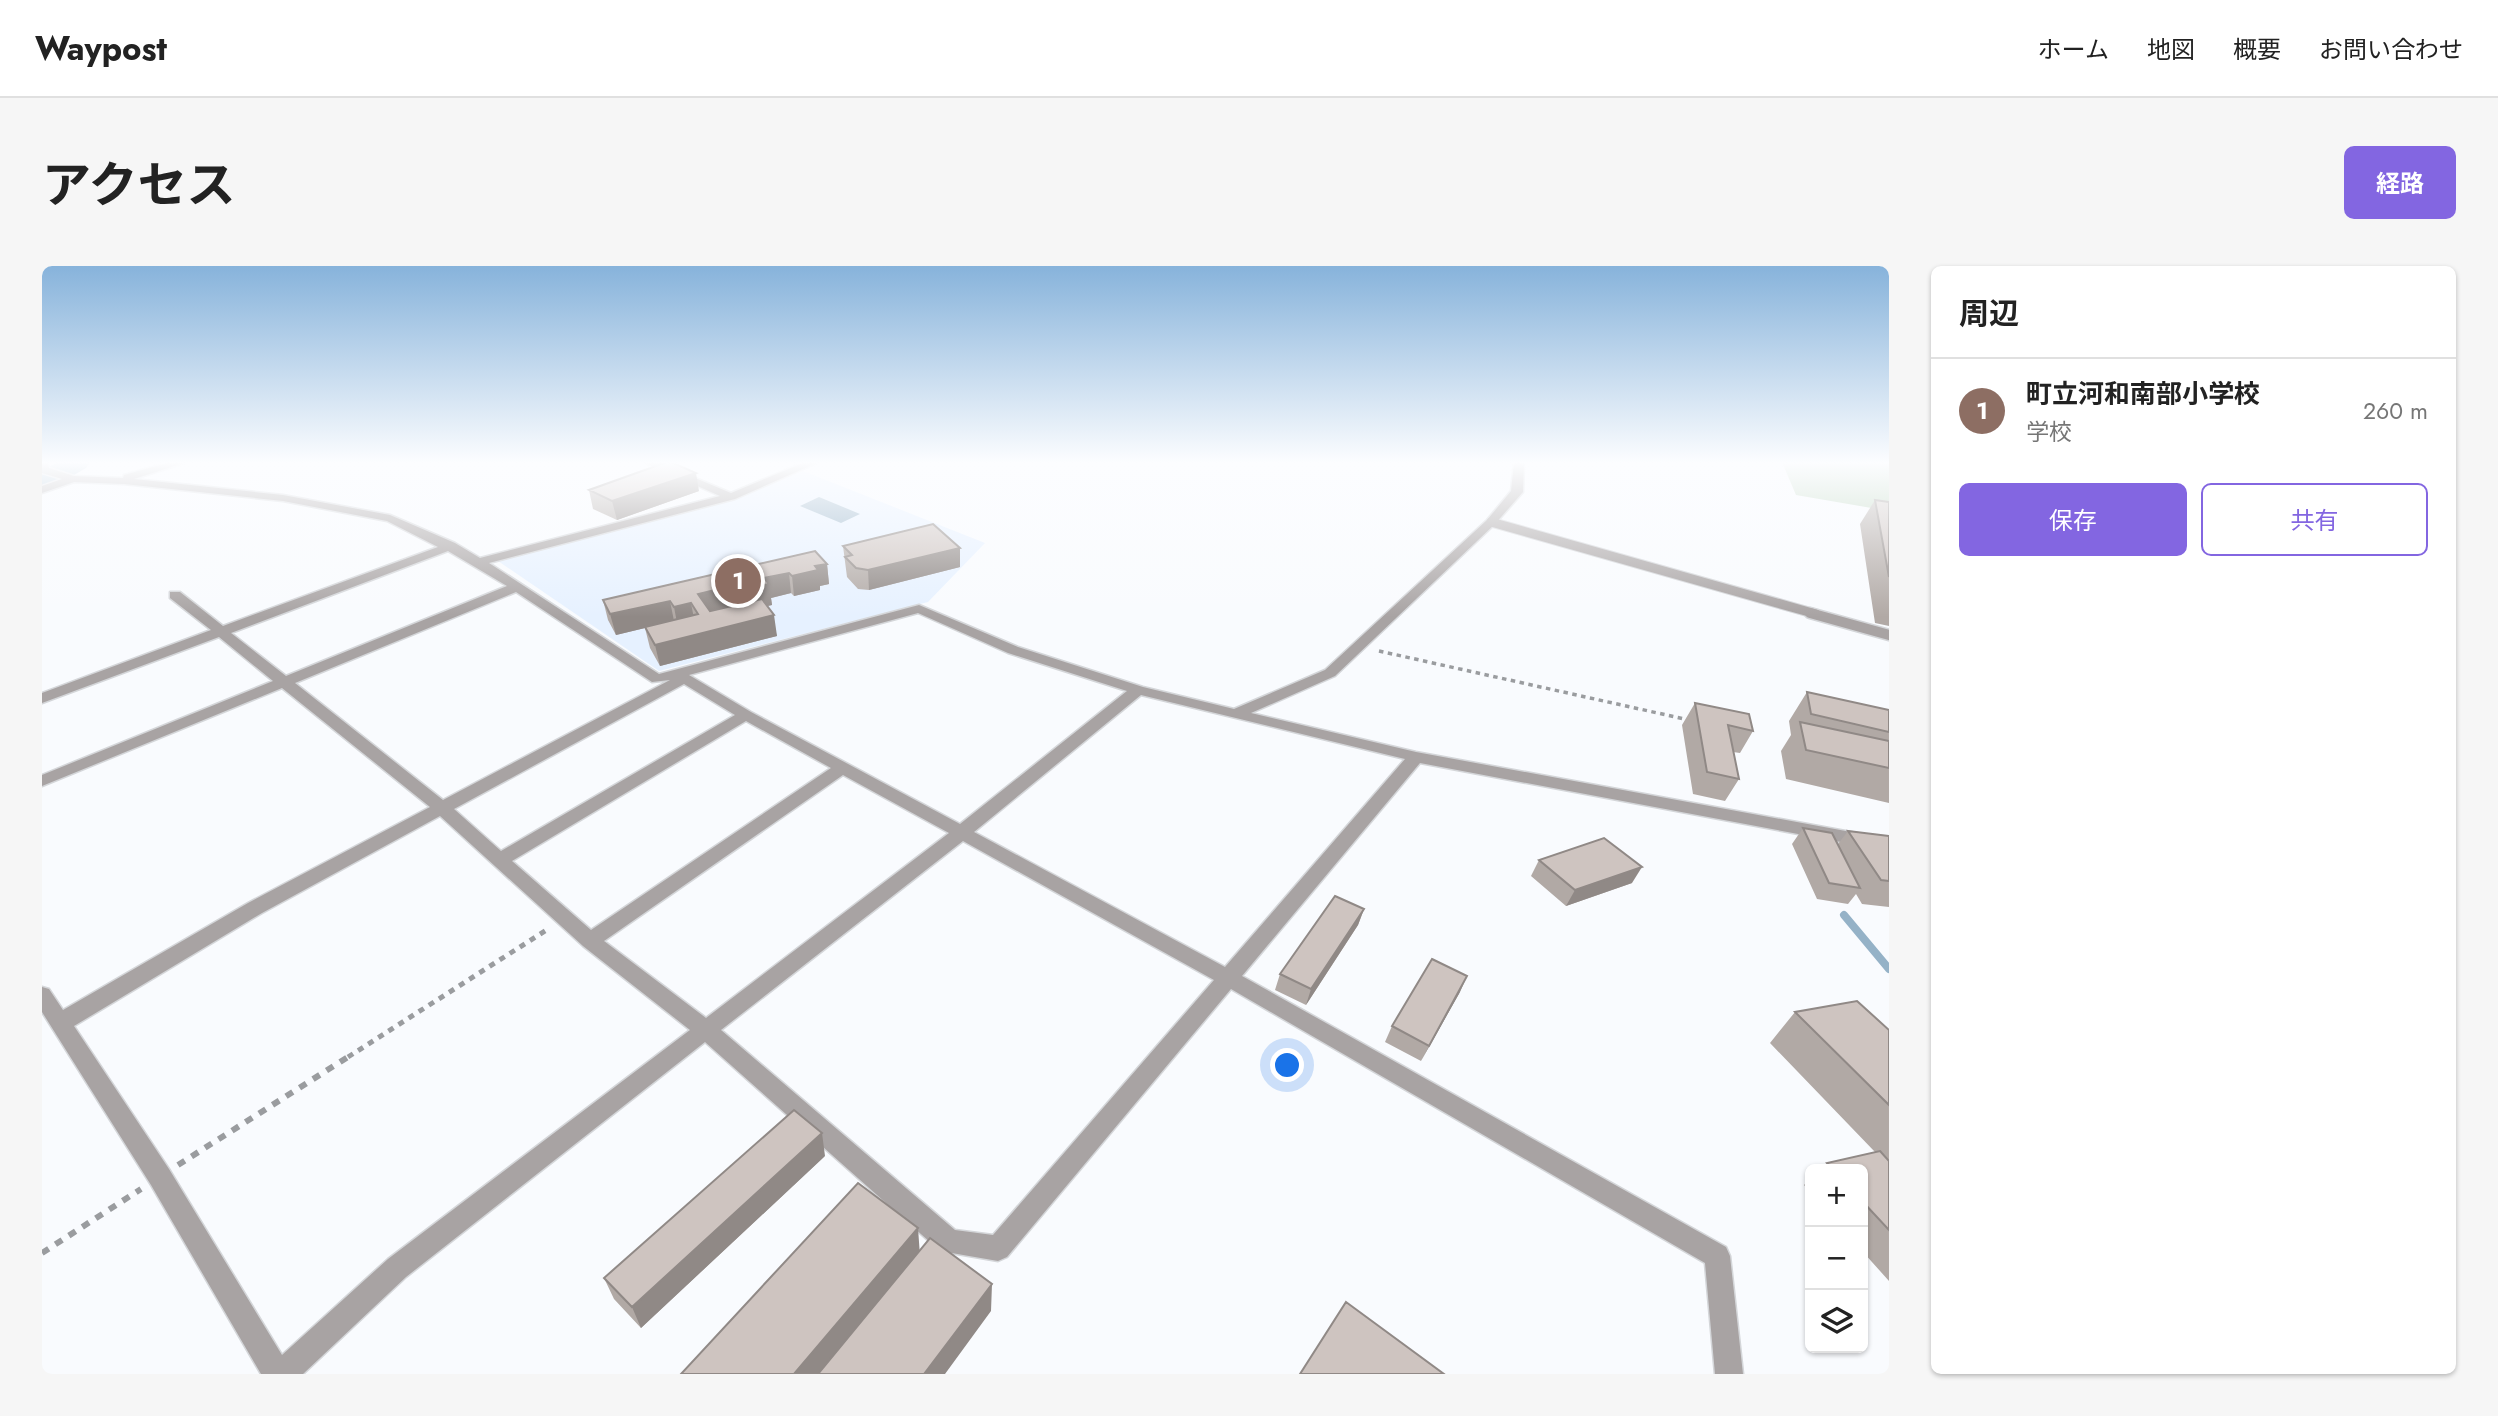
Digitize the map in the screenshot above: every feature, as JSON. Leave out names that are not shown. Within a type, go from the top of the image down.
[{"type":"street","points":[[367,514],[390,518],[451,546],[519,586],[657,679],[680,676],[919,609],[1013,650],[1139,690],[1416,757],[1889,845]]},
{"type":"street","points":[[479,562],[666,514]]},
{"type":"street","points":[[1237,713],[1330,673],[1498,514]]},
{"type":"street","points":[[42,698],[451,546]]},
{"type":"street","points":[[42,781],[519,586]]},
{"type":"street","points":[[175,596],[443,809],[590,941],[706,1030],[949,1242],[998,1248],[1230,979],[1416,757]]},
{"type":"street","points":[[680,676],[842,768],[1230,979],[1717,1256],[1730,1374]]},
{"type":"street","points":[[60,1024],[255,908],[443,809],[680,676]]},
{"type":"street","points":[[42,995],[160,1177],[279,1374],[397,1268],[961,833],[1139,690]]},
{"type":"street","points":[[500,860],[746,715]]},
{"type":"street","points":[[590,941],[842,768]]},
{"type":"lane","points":[[1491,522],[1889,635]]},
{"type":"path","points":[[1358,646],[1699,722]]},
{"type":"path","points":[[42,1253],[565,918]]},
{"type":"shaded area","points":[[679,514],[911,514],[985,543],[928,602],[659,671],[498,561]]},
{"type":"water","points":[[819,514],[860,514],[841,523]]},
{"type":"building","points":[[1877,514],[1889,514],[1889,577]]},
{"type":"building","points":[[933,524],[960,548],[868,570],[856,568],[845,557],[852,555],[843,546]]},
{"type":"building","points":[[815,551],[827,564],[815,566],[818,570],[792,576],[789,573],[764,578],[769,584],[752,588],[747,582],[698,594],[710,611],[762,599],[774,615],[655,645],[645,627],[698,614],[691,603],[674,607],[670,601],[610,614],[603,600]]},
{"type":"building","points":[[1807,692],[1889,710],[1889,732],[1811,714]]},
{"type":"building","points":[[1695,703],[1749,714],[1753,731],[1728,725],[1739,779],[1707,772]]},
{"type":"building","points":[[1800,722],[1889,741],[1889,768],[1806,750]]},
{"type":"building","points":[[1803,828],[1832,833],[1860,888],[1829,883]]},
{"type":"building","points":[[1848,831],[1889,836],[1889,881],[1881,880]]},
{"type":"building","points":[[1604,838],[1642,867],[1575,890],[1539,860]]},
{"type":"building","points":[[1335,896],[1364,909],[1311,989],[1280,974]]},
{"type":"building","points":[[1432,959],[1467,976],[1429,1046],[1392,1026]]},
{"type":"building","points":[[1857,1001],[1889,1030],[1889,1105],[1795,1012]]},
{"type":"building","points":[[794,1110],[822,1133],[632,1307],[604,1278]]},
{"type":"building","points":[[1880,1151],[1889,1161],[1889,1230],[1868,1207],[1868,1164],[1827,1163]]},
{"type":"building","points":[[858,1183],[918,1228],[794,1374],[681,1374]]},
{"type":"building","points":[[930,1238],[992,1284],[924,1374],[818,1374]]},
{"type":"building","points":[[1346,1302],[1444,1374],[1300,1374]]},
{"type":"waterway","points":[[1844,915],[1889,969]]},
{"type":"place","name":"町立河和南部小学校","points":[[738,581]]}]
